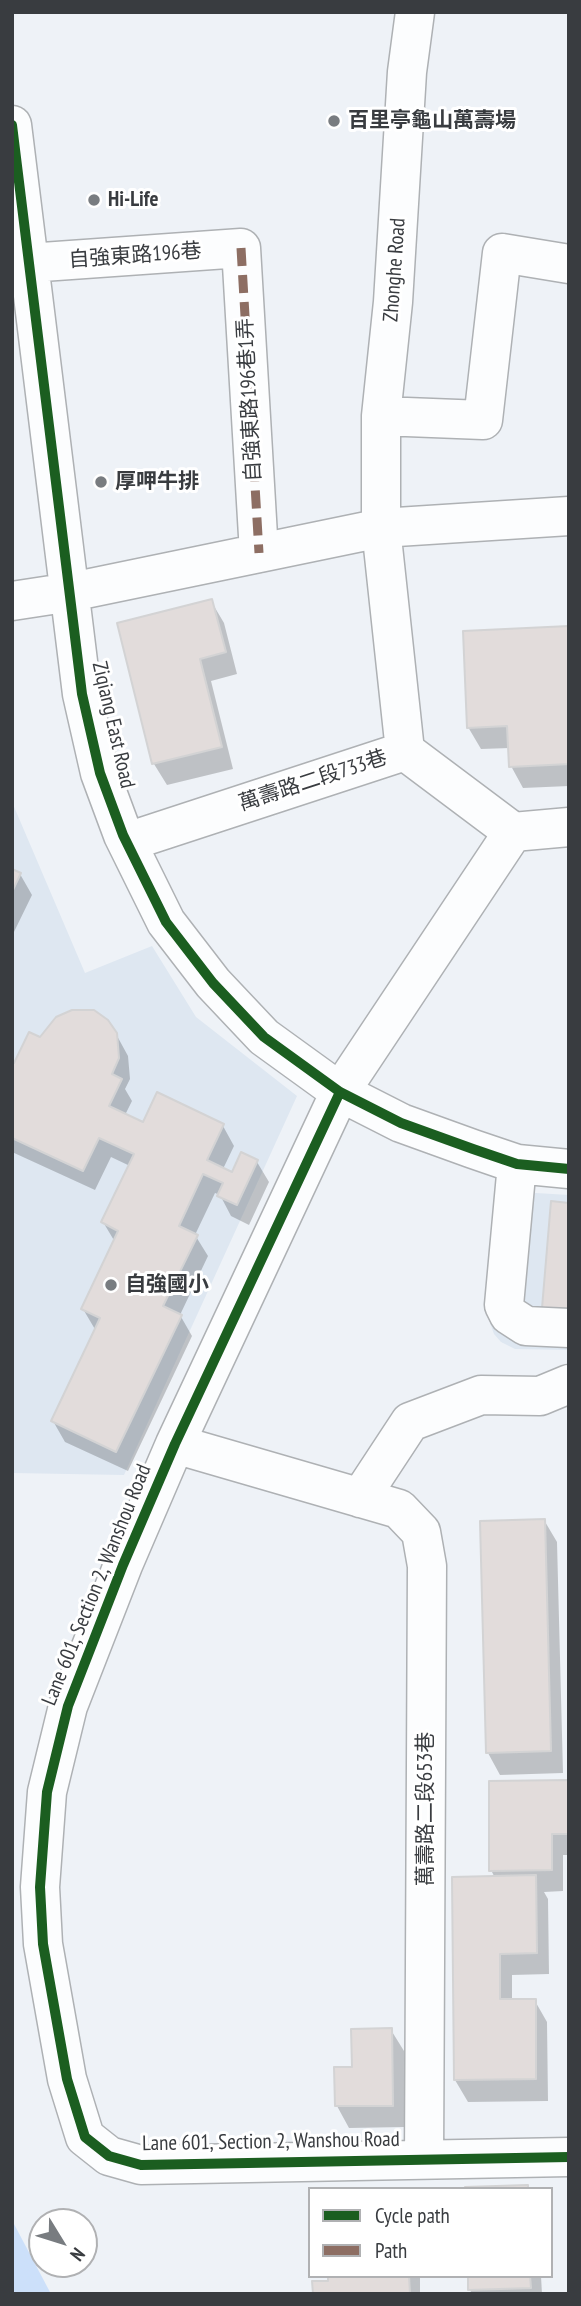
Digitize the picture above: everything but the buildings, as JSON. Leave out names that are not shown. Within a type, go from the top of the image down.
[{"type":"street","name":"Zhonghe Road","points":[[381,528],[380,415],[393,302],[407,72],[415,12]]},
{"type":"street","name":"Ziqiang East Road","points":[[12,125],[20,265],[71,592],[82,694],[100,773],[127,842],[166,922],[213,983],[264,1037],[340,1091],[401,1123],[517,1164],[569,1169]]},
{"type":"street","name":"自強東路196巷","points":[[20,265],[241,248]]},
{"type":"street","name":"自強東路196巷1弄","points":[[241,248],[259,553]]},
{"type":"street","points":[[380,415],[483,420],[502,253],[569,264]]},
{"type":"street","points":[[12,601],[71,592],[381,528],[569,516]]},
{"type":"street","name":"萬壽路二段733巷","points":[[127,842],[405,751],[381,528]]},
{"type":"street","points":[[405,751],[513,832],[569,827]]},
{"type":"street","name":"Lane 601, Section 2, Wanshou Road","points":[[513,832],[340,1091],[175,1444],[123,1565],[68,1706],[47,1792],[40,1887],[28,1945],[85,2137],[109,2156],[141,2165],[569,2157]]},
{"type":"street","points":[[517,1164],[504,1305],[509,1315],[526,1326],[569,1328]]},
{"type":"street","points":[[360,1498],[410,1422],[481,1395],[540,1396],[569,1384]]},
{"type":"street","name":"萬壽路二段653巷","points":[[175,1444],[399,1509],[421,1532],[427,1566],[424,2159]]},
{"type":"shaded area","name":"自強國小","points":[[12,802],[85,973],[152,946],[196,1017],[297,1096],[124,1475],[12,1473]]},
{"type":"shaded area","points":[[503,1191],[569,1195],[569,1350],[515,1349],[501,1342],[494,1334],[490,1323]]},
{"type":"shaded area","points":[[14,2224],[28,2250],[28,2278],[43,2278],[51,2294],[12,2294]]},
{"type":"marked path","points":[[241,248],[259,553]]},
{"type":"cycle path","points":[[12,125],[82,694],[100,773],[123,835],[166,922],[213,983],[264,1037],[340,1092],[401,1123],[517,1164],[569,1169]]},
{"type":"cycle path","points":[[340,1092],[175,1444],[123,1565],[68,1706],[47,1792],[40,1887],[43,1944],[67,2079],[85,2137],[109,2156],[141,2165],[569,2157]]},
{"type":"place","name":"百里亭龜山萬壽場","points":[[334,121]]},
{"type":"place","name":"Hi-Life","points":[[94,200]]},
{"type":"place","name":"厚呷牛排","points":[[101,482]]},
{"type":"place","name":"自強國小","points":[[111,1285]]}]
